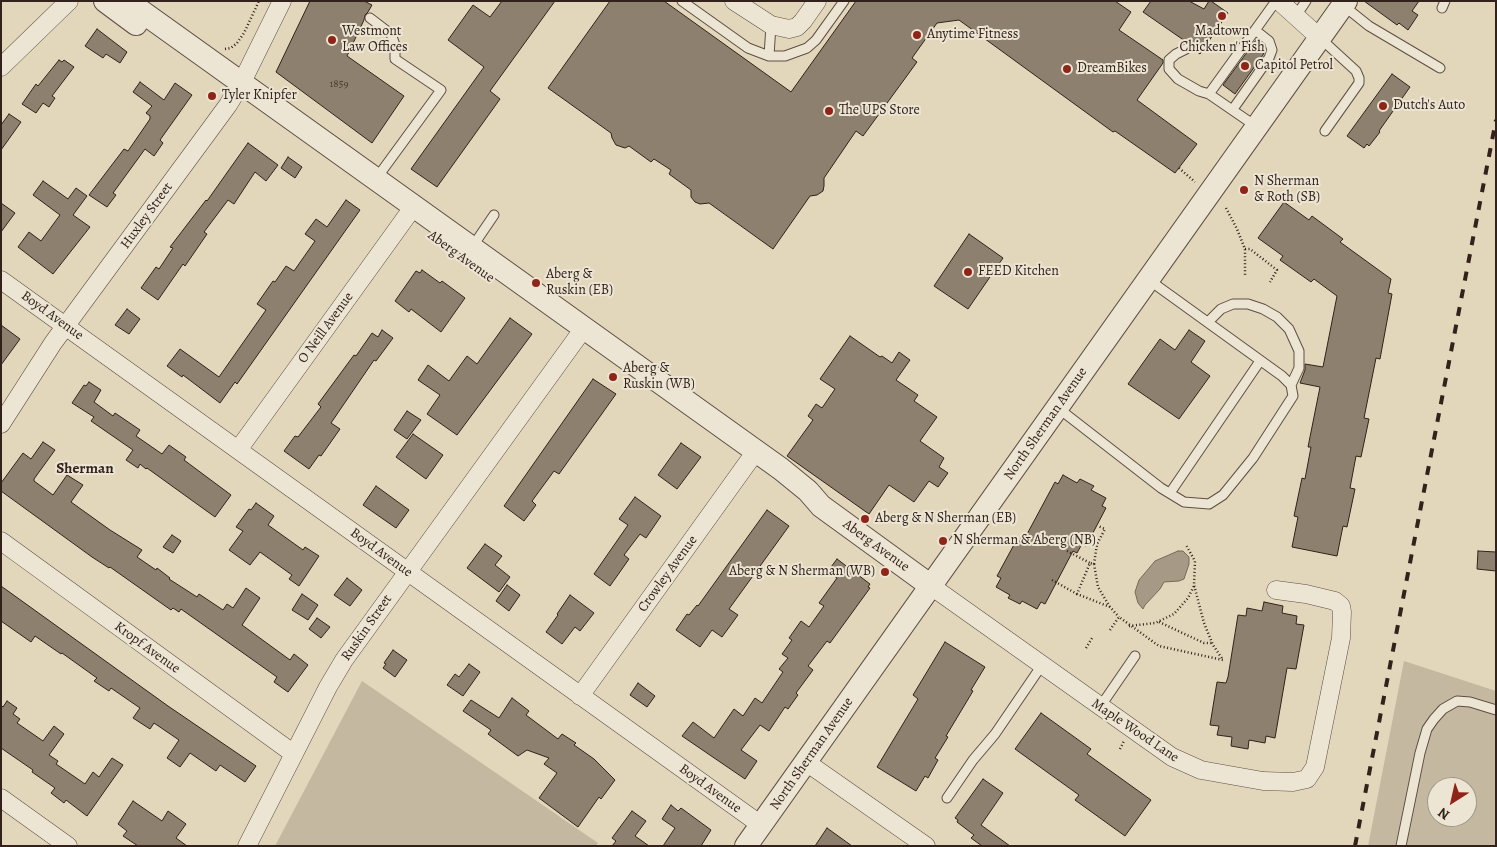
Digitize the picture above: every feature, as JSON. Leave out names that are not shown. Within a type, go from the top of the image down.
[{"type":"street","points":[[1,67],[68,1]]},
{"type":"street","name":"Aberg Avenue","points":[[105,1],[132,7],[238,89],[752,457],[792,477],[821,506],[931,586]]},
{"type":"street","name":"Huxley Street","points":[[1,424],[65,326],[238,89],[282,1]]},
{"type":"street","points":[[734,1],[771,25],[789,29],[797,27],[817,1]]},
{"type":"street","points":[[1278,1],[1320,38]]},
{"type":"street","name":"North Sherman Avenue","points":[[746,846],[1345,3]]},
{"type":"street","name":"Aberg Avenue","points":[[238,89],[376,180],[410,212]]},
{"type":"street","name":"O Neill Avenue","points":[[238,450],[410,212]]},
{"type":"street","name":"Boyd Avenue","points":[[1,280],[761,826]]},
{"type":"street","name":"Ruskin Street","points":[[247,846],[328,686],[344,660],[580,334]]},
{"type":"street","name":"Crowley Avenue","points":[[580,696],[752,457]]},
{"type":"street","name":"Kropf Avenue","points":[[1,541],[294,754]]},
{"type":"street","name":"Maple Wood Lane","points":[[931,586],[1172,757],[1201,770],[1263,781],[1293,782],[1307,779],[1315,767],[1341,638],[1342,612],[1341,606],[1335,601],[1306,594],[1276,590]]},
{"type":"street","points":[[806,762],[926,846]]},
{"type":"street","points":[[1,798],[68,846]]},
{"type":"lane","points":[[682,1],[748,48],[770,56],[785,56],[807,48],[816,40],[844,1]]},
{"type":"lane","points":[[1209,94],[1230,69],[1278,1]]},
{"type":"lane","points":[[1296,16],[1306,1]]},
{"type":"lane","points":[[1345,3],[1369,26],[1440,68]]},
{"type":"lane","points":[[370,18],[391,34],[396,45],[395,59],[441,90],[376,180]]},
{"type":"lane","points":[[770,56],[771,25]]},
{"type":"lane","points":[[1233,109],[1261,64],[1269,58],[1272,50],[1269,41],[1256,30]]},
{"type":"lane","points":[[1320,38],[1356,71],[1359,78],[1359,83],[1325,131]]},
{"type":"lane","points":[[1186,49],[1176,54],[1170,60],[1169,69],[1178,79],[1199,91],[1209,94],[1257,127]]},
{"type":"lane","points":[[468,253],[494,215]]},
{"type":"lane","points":[[1058,408],[1184,502],[1209,504],[1223,495],[1253,458],[1293,396],[1290,385],[1282,376],[1149,280]]},
{"type":"lane","points":[[1208,322],[1221,309],[1233,304],[1248,304],[1263,309],[1277,318],[1289,329],[1300,351],[1299,368],[1290,385]]},
{"type":"lane","points":[[1170,493],[1260,361]]},
{"type":"lane","points":[[1100,707],[1135,656]]},
{"type":"lane","points":[[947,798],[995,734],[1042,665]]},
{"type":"lane","points":[[1402,846],[1420,753],[1427,730],[1434,719],[1443,709],[1457,701],[1470,702],[1496,710]]},
{"type":"path","points":[[218,49],[232,48],[238,43],[259,1]]},
{"type":"path","points":[[1179,168],[1195,182]]},
{"type":"path","points":[[1226,208],[1245,249],[1245,277]]},
{"type":"path","points":[[1245,249],[1250,249],[1277,270],[1270,282]]},
{"type":"path","points":[[1077,594],[1092,563],[1097,544],[1105,529],[1098,526]]},
{"type":"path","points":[[1129,626],[1159,622],[1182,607],[1194,584],[1195,562],[1186,545]]},
{"type":"path","points":[[1067,551],[1092,563],[1098,586],[1110,607],[1129,626],[1159,646],[1223,660],[1212,643],[1202,617],[1194,584]]},
{"type":"path","points":[[1052,580],[1077,594],[1110,607]]},
{"type":"path","points":[[1110,630],[1119,617]]},
{"type":"path","points":[[1159,622],[1204,643],[1212,643]]},
{"type":"path","points":[[1086,648],[1092,638]]},
{"type":"shaded area","points":[[1178,551],[1183,551],[1189,557],[1189,564],[1184,579],[1164,582],[1143,609],[1138,603],[1135,592],[1139,580],[1155,561]]},
{"type":"shaded area","points":[[1404,661],[1496,691],[1496,846],[1368,846]]},
{"type":"shaded area","points":[[362,681],[598,843],[596,846],[275,846]]},
{"type":"building","points":[[310,1],[364,1],[372,5],[365,15],[347,56],[404,96],[372,143],[276,72]]},
{"type":"building","points":[[502,1],[555,1],[490,91],[500,99],[437,187],[411,169],[484,67],[448,40],[473,5],[490,17]]},
{"type":"building","points":[[610,1],[664,1],[791,92],[856,1],[1115,1],[1131,12],[1119,30],[1163,60],[1163,63],[1137,100],[1197,144],[1175,173],[1115,131],[1113,132],[959,20],[937,23],[912,58],[917,62],[863,136],[856,131],[824,178],[823,191],[817,195],[810,196],[773,249],[709,203],[700,204],[695,202],[691,197],[691,190],[669,174],[671,170],[654,159],[651,162],[629,146],[625,148],[616,145],[611,133],[548,88]]},
{"type":"building","points":[[1151,1],[1189,1],[1204,9],[1209,1],[1211,1],[1228,13],[1200,54],[1190,44],[1185,43],[1185,41],[1143,12]]},
{"type":"building","points":[[1364,1],[1419,1],[1412,11],[1418,15],[1408,30],[1399,23],[1397,25]]},
{"type":"building","points":[[97,29],[127,52],[120,63],[106,54],[103,58],[85,46]]},
{"type":"building","name":"Capitol Petrol","points":[[1256,40],[1264,46],[1265,50],[1235,94],[1223,85]]},
{"type":"building","points":[[59,60],[62,62],[64,60],[74,67],[52,96],[55,98],[49,107],[43,103],[36,113],[22,104],[36,84],[38,86]]},
{"type":"building","name":"Dutch's Auto","points":[[1392,74],[1410,87],[1380,132],[1369,146],[1367,144],[1364,148],[1347,136]]},
{"type":"building","points":[[140,82],[164,100],[175,83],[192,95],[160,140],[163,143],[154,156],[145,149],[113,193],[116,195],[107,207],[89,195],[124,149],[128,151],[150,119],[150,116],[146,113],[152,106],[133,92]]},
{"type":"building","points":[[9,114],[21,122],[1,150],[1,125]]},
{"type":"building","points":[[248,143],[278,165],[266,181],[255,172],[234,204],[228,200],[204,232],[207,234],[185,266],[183,264],[158,300],[141,288],[156,267],[159,269],[173,248],[170,247],[207,201]]},
{"type":"building","points":[[288,157],[302,167],[295,178],[281,168]]},
{"type":"building","points":[[43,181],[68,199],[76,188],[87,196],[73,215],[90,227],[53,274],[18,247],[29,232],[41,241],[60,215],[33,195]]},
{"type":"building","points":[[346,200],[360,210],[237,384],[235,382],[220,403],[183,375],[182,377],[167,366],[180,349],[219,377],[266,310],[257,304],[273,281],[275,282],[286,266],[294,271],[315,241],[305,234],[316,219],[327,227]]},
{"type":"building","points":[[1284,202],[1309,220],[1312,216],[1343,239],[1340,242],[1391,279],[1388,293],[1392,294],[1380,359],[1376,358],[1364,418],[1369,419],[1361,457],[1356,456],[1350,488],[1355,489],[1347,527],[1343,526],[1337,556],[1292,547],[1298,517],[1294,516],[1302,478],[1305,479],[1311,447],[1308,447],[1320,387],[1300,383],[1305,370],[1305,364],[1323,367],[1337,296],[1314,279],[1311,282],[1280,260],[1283,256],[1258,238]]},
{"type":"building","points":[[1,203],[15,213],[1,232]]},
{"type":"building","name":"FEED Kitchen","points":[[969,234],[1003,258],[968,309],[934,286]]},
{"type":"building","points":[[422,270],[440,283],[442,281],[465,298],[441,332],[411,309],[409,312],[395,301],[416,271],[420,273]]},
{"type":"building","points":[[127,309],[140,319],[129,334],[115,325]]},
{"type":"building","points":[[510,318],[532,334],[457,435],[427,414],[440,395],[418,380],[428,365],[449,381],[467,356],[477,364]]},
{"type":"building","points":[[1,325],[20,339],[1,365]]},
{"type":"building","points":[[382,330],[393,338],[376,361],[374,360],[331,423],[340,429],[321,456],[319,455],[309,469],[284,451],[295,436],[298,437],[321,407],[318,404],[354,355],[356,356],[372,333],[378,337]]},
{"type":"building","points":[[1189,330],[1205,341],[1191,362],[1210,376],[1179,419],[1128,384],[1160,339],[1175,350]]},
{"type":"building","points":[[850,336],[892,363],[899,352],[910,360],[896,380],[918,395],[914,401],[937,417],[920,441],[944,458],[939,467],[948,473],[938,487],[929,481],[914,502],[889,485],[869,514],[787,456],[813,420],[808,416],[816,404],[822,408],[835,389],[820,379]]},
{"type":"building","points":[[593,379],[616,394],[559,474],[554,471],[532,501],[536,505],[524,521],[504,506]]},
{"type":"building","points":[[89,382],[101,390],[94,402],[113,416],[115,413],[140,430],[136,436],[162,454],[169,445],[186,457],[184,460],[231,495],[215,517],[147,468],[140,464],[138,468],[126,460],[133,450],[91,421],[94,417],[72,403],[84,385],[86,386]]},
{"type":"building","points":[[407,411],[421,420],[407,439],[394,430]]},
{"type":"building","points":[[413,434],[443,455],[426,479],[396,457]]},
{"type":"building","points":[[43,442],[55,450],[34,481],[53,495],[67,475],[83,485],[71,502],[142,550],[137,557],[156,570],[157,568],[169,579],[197,597],[199,594],[223,610],[227,604],[233,608],[246,588],[260,598],[242,625],[290,660],[294,654],[308,665],[288,692],[274,682],[277,677],[181,609],[179,612],[173,608],[171,610],[110,567],[92,557],[1,491],[1,483],[23,453],[31,459]]},
{"type":"building","points":[[681,443],[701,457],[677,489],[658,475]]},
{"type":"building","points":[[1063,475],[1077,483],[1080,479],[1094,486],[1091,490],[1106,498],[1102,506],[1106,508],[1086,546],[1082,544],[1077,553],[1073,551],[1045,604],[1041,602],[1037,609],[1022,601],[1020,604],[1008,598],[1010,595],[996,587],[1001,578],[997,576],[1016,541],[1019,543],[1023,534],[1026,536],[1055,482],[1058,484]]},
{"type":"building","points":[[376,486],[409,510],[396,528],[363,505]]},
{"type":"building","points":[[635,497],[661,516],[646,538],[640,534],[624,555],[629,559],[610,586],[594,574],[628,525],[619,519]]},
{"type":"building","points":[[256,503],[274,516],[268,525],[303,550],[305,547],[319,556],[299,586],[289,579],[292,575],[260,552],[250,565],[229,550],[243,531],[236,527],[249,509],[251,510]]},
{"type":"building","points":[[767,510],[789,526],[729,609],[738,615],[722,637],[712,630],[700,647],[676,630],[687,614],[689,615],[698,606]]},
{"type":"building","points":[[172,535],[181,541],[173,553],[163,547]]},
{"type":"building","points":[[485,544],[502,556],[495,565],[510,577],[499,592],[467,568]]},
{"type":"building","points":[[1478,551],[1496,552],[1496,571],[1477,569]]},
{"type":"building","points":[[837,559],[870,584],[868,587],[870,588],[830,643],[827,641],[808,666],[813,670],[796,693],[798,695],[788,709],[785,707],[769,731],[760,725],[741,750],[757,761],[745,779],[682,736],[693,722],[714,738],[734,709],[743,716],[755,698],[762,703],[783,672],[779,669],[788,658],[782,654],[792,640],[789,638],[801,621],[809,627],[824,606],[819,603],[837,578],[828,571]]},
{"type":"building","points":[[347,578],[362,590],[350,606],[334,595]]},
{"type":"building","points":[[507,585],[520,595],[509,611],[496,601]]},
{"type":"building","points":[[1,586],[168,706],[256,766],[245,782],[220,765],[216,771],[190,753],[180,767],[167,758],[179,740],[154,723],[150,729],[133,718],[140,708],[111,688],[109,691],[94,681],[97,678],[62,653],[35,636],[31,642],[1,621]]},
{"type":"building","points":[[302,594],[318,605],[308,620],[292,610]]},
{"type":"building","points":[[570,595],[594,613],[580,631],[575,627],[562,644],[546,632]]},
{"type":"building","points":[[1264,602],[1283,606],[1282,613],[1297,616],[1296,624],[1304,625],[1296,669],[1287,668],[1275,738],[1266,736],[1265,743],[1249,740],[1248,749],[1231,746],[1232,737],[1217,735],[1219,726],[1210,725],[1217,682],[1226,683],[1228,677],[1238,615],[1246,616],[1247,608],[1262,611]]},
{"type":"building","points":[[317,618],[330,627],[321,638],[309,629]]},
{"type":"building","points":[[945,642],[985,667],[946,736],[948,737],[935,758],[938,760],[928,778],[925,776],[916,791],[877,767],[918,699],[913,695]]},
{"type":"building","points":[[393,650],[407,660],[395,677],[383,668],[386,664],[384,663]]},
{"type":"building","points":[[469,664],[480,672],[463,696],[447,685],[455,674],[459,677]]},
{"type":"building","points":[[638,683],[655,696],[647,707],[630,695]]},
{"type":"building","points":[[512,698],[529,711],[526,715],[558,739],[562,734],[576,743],[574,745],[594,759],[615,780],[601,799],[599,797],[578,827],[539,798],[557,773],[544,764],[549,758],[527,750],[518,756],[488,734],[491,730],[463,711],[471,700],[499,718]]},
{"type":"building","points":[[7,701],[17,708],[13,714],[20,719],[17,723],[43,741],[54,726],[64,734],[49,755],[58,761],[56,764],[85,784],[93,772],[99,777],[112,758],[123,765],[87,816],[66,800],[64,803],[51,793],[55,788],[1,748],[1,705],[3,707]]},
{"type":"building","points":[[1041,713],[1091,749],[1087,754],[1151,800],[1125,836],[1075,800],[1079,795],[1015,749]]},
{"type":"building","points":[[983,779],[1003,793],[981,825],[1010,846],[982,846],[971,838],[974,835],[957,822],[958,820],[955,818]]},
{"type":"building","points":[[133,801],[162,821],[168,811],[186,824],[176,838],[187,846],[138,846],[123,836],[127,831],[118,824]]},
{"type":"building","points":[[671,805],[678,811],[681,808],[711,830],[701,846],[663,846],[675,828],[662,819]]},
{"type":"building","points":[[632,811],[646,821],[635,836],[649,846],[612,846],[616,841],[612,838]]},
{"type":"building","points":[[827,828],[852,846],[815,846]]},
{"type":"railway","points":[[1355,846],[1496,120]]},
{"type":"place","name":"Madtown Chicken n' Fish","points":[[1222,16]]},
{"type":"place","name":"Anytime Fitness","points":[[917,35]]},
{"type":"place","name":"Westmont Law Offices","points":[[332,40]]},
{"type":"place","name":"Capitol Petrol","points":[[1245,66]]},
{"type":"place","name":"DreamBikes","points":[[1067,69]]},
{"type":"place","name":"Tyler Knipfer","points":[[212,96]]},
{"type":"place","name":"Dutch's Auto","points":[[1383,106]]},
{"type":"place","name":"The UPS Store","points":[[829,111]]},
{"type":"place","name":"N Sherman & Roth (SB)","points":[[1244,190]]},
{"type":"place","name":"FEED Kitchen","points":[[968,272]]},
{"type":"place","name":"Aberg & Ruskin (EB)","points":[[536,283]]},
{"type":"place","name":"Aberg & Ruskin (WB)","points":[[613,377]]},
{"type":"place","name":"Aberg & N Sherman (EB)","points":[[865,519]]},
{"type":"place","name":"N Sherman & Aberg (NB)","points":[[943,541]]},
{"type":"place","name":"Aberg & N Sherman (WB)","points":[[885,572]]},
{"type":"district","name":"Sherman","points":[[85,469]]}]
